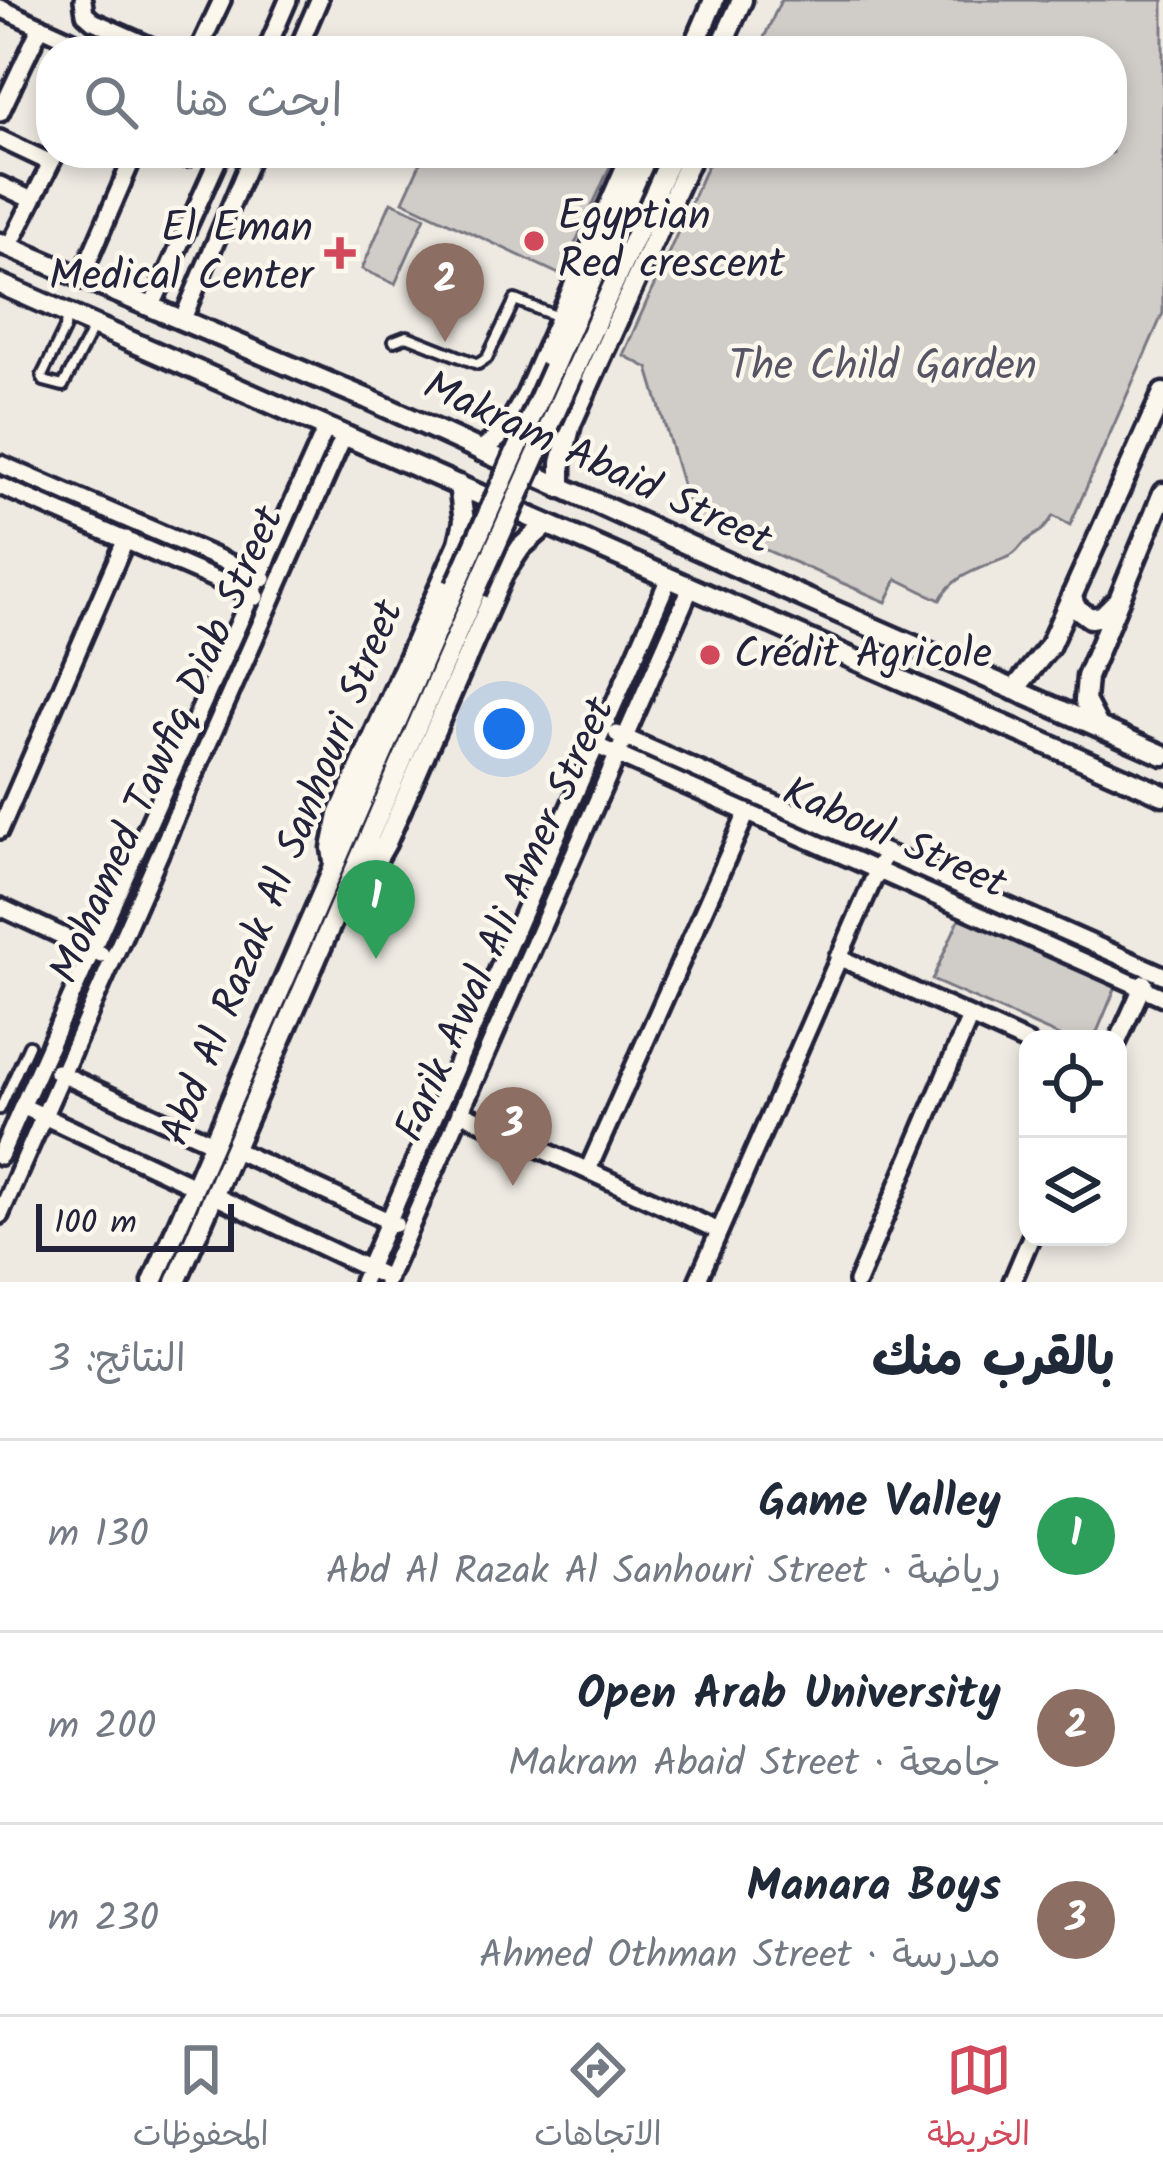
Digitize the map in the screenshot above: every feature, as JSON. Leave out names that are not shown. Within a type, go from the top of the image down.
[{"type":"street","points":[[83,0],[93,21],[126,36]]},
{"type":"street","points":[[205,36],[221,0]]},
{"type":"street","points":[[272,36],[288,0]]},
{"type":"street","points":[[304,36],[320,0]]},
{"type":"street","points":[[698,36],[714,0]]},
{"type":"street","points":[[726,36],[742,0]]},
{"type":"street","points":[[0,8],[63,36]]},
{"type":"street","points":[[36,36],[41,26]]},
{"type":"street","points":[[0,113],[36,37]]},
{"type":"street","points":[[1,142],[36,153]]},
{"type":"street","points":[[4,245],[48,168]]},
{"type":"street","points":[[81,278],[129,168]]},
{"type":"street","points":[[152,308],[214,168]]},
{"type":"street","points":[[182,321],[247,168]]},
{"type":"street","points":[[481,451],[506,431],[526,396],[625,168]]},
{"type":"street","points":[[334,867],[641,168]]},
{"type":"street","points":[[352,878],[666,168]]},
{"type":"street","points":[[561,488],[563,450],[576,413],[686,168]]},
{"type":"street","points":[[0,185],[32,200]]},
{"type":"street","name":"Makram Abaid Street","points":[[4,245],[1163,755]]},
{"type":"street","name":"Makram Abaid Street","points":[[0,284],[1163,795]]},
{"type":"street","points":[[1015,690],[1043,658],[1163,393]]},
{"type":"street","points":[[526,396],[543,416],[556,419],[576,413]]},
{"type":"street","name":"Mohamed Tawfiq Diab Street","points":[[0,1156],[249,594],[335,432]]},
{"type":"street","name":"Mohamed Tawfiq Diab Street","points":[[0,1215],[278,584],[335,432]]},
{"type":"street","points":[[269,603],[1,488],[5,466],[278,584]]},
{"type":"street","name":"Abd Al Razak Al Sanhouri Street","points":[[152,1280],[334,867],[332,848],[339,815],[455,552],[464,521],[459,485]]},
{"type":"street","points":[[1098,726],[1087,708],[1085,685],[1162,498]]},
{"type":"street","name":"Abd Al Razak Al Sanhouri Street","points":[[176,1282],[352,878],[378,857],[386,843],[503,574],[521,547],[546,525]]},
{"type":"street","points":[[0,830],[126,539]]},
{"type":"street","points":[[455,552],[487,552],[498,561],[503,574]]},
{"type":"street","name":"Farik Awal Ali Amer Street","points":[[365,1275],[669,578]]},
{"type":"street","name":"Farik Awal Ali Amer Street","points":[[387,1280],[691,587]]},
{"type":"street","points":[[1072,595],[1075,607],[1090,618],[1102,616],[1115,603]]},
{"type":"street","name":"Kaboul Street","points":[[605,728],[1156,972]]},
{"type":"street","name":"Kaboul Street","points":[[597,746],[1163,997]]},
{"type":"street","points":[[588,1170],[747,813]]},
{"type":"street","points":[[697,1282],[886,852]]},
{"type":"street","points":[[0,907],[112,959]]},
{"type":"street","points":[[838,957],[1019,1039]]},
{"type":"street","points":[[1123,1030],[1142,988],[1156,972]]},
{"type":"street","points":[[857,1282],[970,1017]]},
{"type":"street","points":[[41,1064],[212,1143]]},
{"type":"street","points":[[22,1106],[194,1186]]},
{"type":"street","points":[[460,1112],[719,1231]]},
{"type":"street","points":[[235,1150],[409,1230]]},
{"type":"street","points":[[215,1196],[365,1275],[387,1280]]},
{"type":"street","points":[[1012,1282],[1027,1246]]},
{"type":"lane","points":[[394,341],[406,336],[478,364],[487,358],[513,302],[519,299],[559,317]]},
{"type":"lane","points":[[66,314],[65,328],[42,376],[57,388],[63,386],[96,326]]},
{"type":"lane","points":[[0,1109],[29,1045]]},
{"type":"green space","name":"The Child Garden","points":[[781,0],[1163,0],[1163,313],[1070,525],[1053,516],[1014,554],[962,577],[940,600],[897,579],[886,602],[681,513],[687,500],[648,368],[623,355],[706,168],[1127,168],[1127,36],[765,36]]},
{"type":"green space","name":"Egyptian Red crescent","points":[[418,168],[609,168],[561,275],[403,201]]},
{"type":"green space","points":[[391,202],[425,217],[395,284],[362,269]]},
{"type":"green space","points":[[964,908],[1120,977],[1098,1030],[1046,1030],[932,980]]},
{"type":"place","name":"Egyptian Red crescent","points":[[534,241]]},
{"type":"place","name":"El Eman Medical Center","points":[[340,253]]},
{"type":"place","name":"Open Arab University","points":[[445,342]]},
{"type":"place","name":"Crédit Agricole","points":[[710,655]]},
{"type":"place","name":"Game Valley","points":[[376,959]]},
{"type":"place","name":"Manara Boys","points":[[513,1186]]}]
